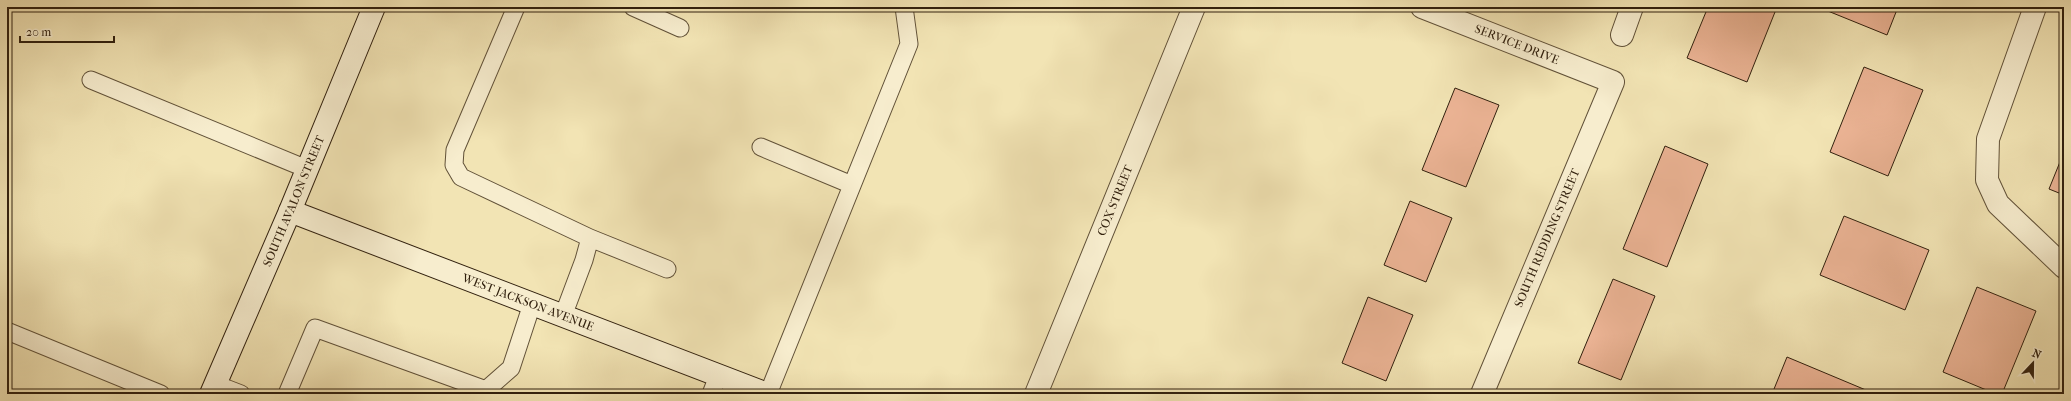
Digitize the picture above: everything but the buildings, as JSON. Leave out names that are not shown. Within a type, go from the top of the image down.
[{"type":"street","name":"SOUTH AVALON STREET","points":[[213,389],[290,211],[374,7]]},
{"type":"street","name":"COX STREET","points":[[1036,394],[1194,7]]},
{"type":"street","name":"SERVICE DRIVE","points":[[1422,7],[1613,82]]},
{"type":"street","points":[[1622,35],[1632,7]]},
{"type":"street","points":[[2035,7],[1988,139],[1987,180],[1998,204],[2064,267]]},
{"type":"street","name":"SOUTH REDDING STREET","points":[[1482,394],[1613,82]]},
{"type":"street","name":"WEST JACKSON AVENUE","points":[[290,211],[563,316],[715,385],[768,394]]},
{"type":"lane","points":[[516,7],[455,150],[454,165],[461,177],[590,238],[667,269]]},
{"type":"lane","points":[[633,7],[680,28]]},
{"type":"lane","points":[[768,394],[909,44],[904,7]]},
{"type":"lane","points":[[91,80],[307,169]]},
{"type":"lane","points":[[762,147],[852,185]]},
{"type":"lane","points":[[563,316],[584,260],[590,238]]},
{"type":"lane","points":[[286,394],[315,328],[486,390],[511,368],[532,304]]},
{"type":"lane","points":[[7,331],[162,394]]},
{"type":"lane","points":[[213,389],[241,394]]}]
